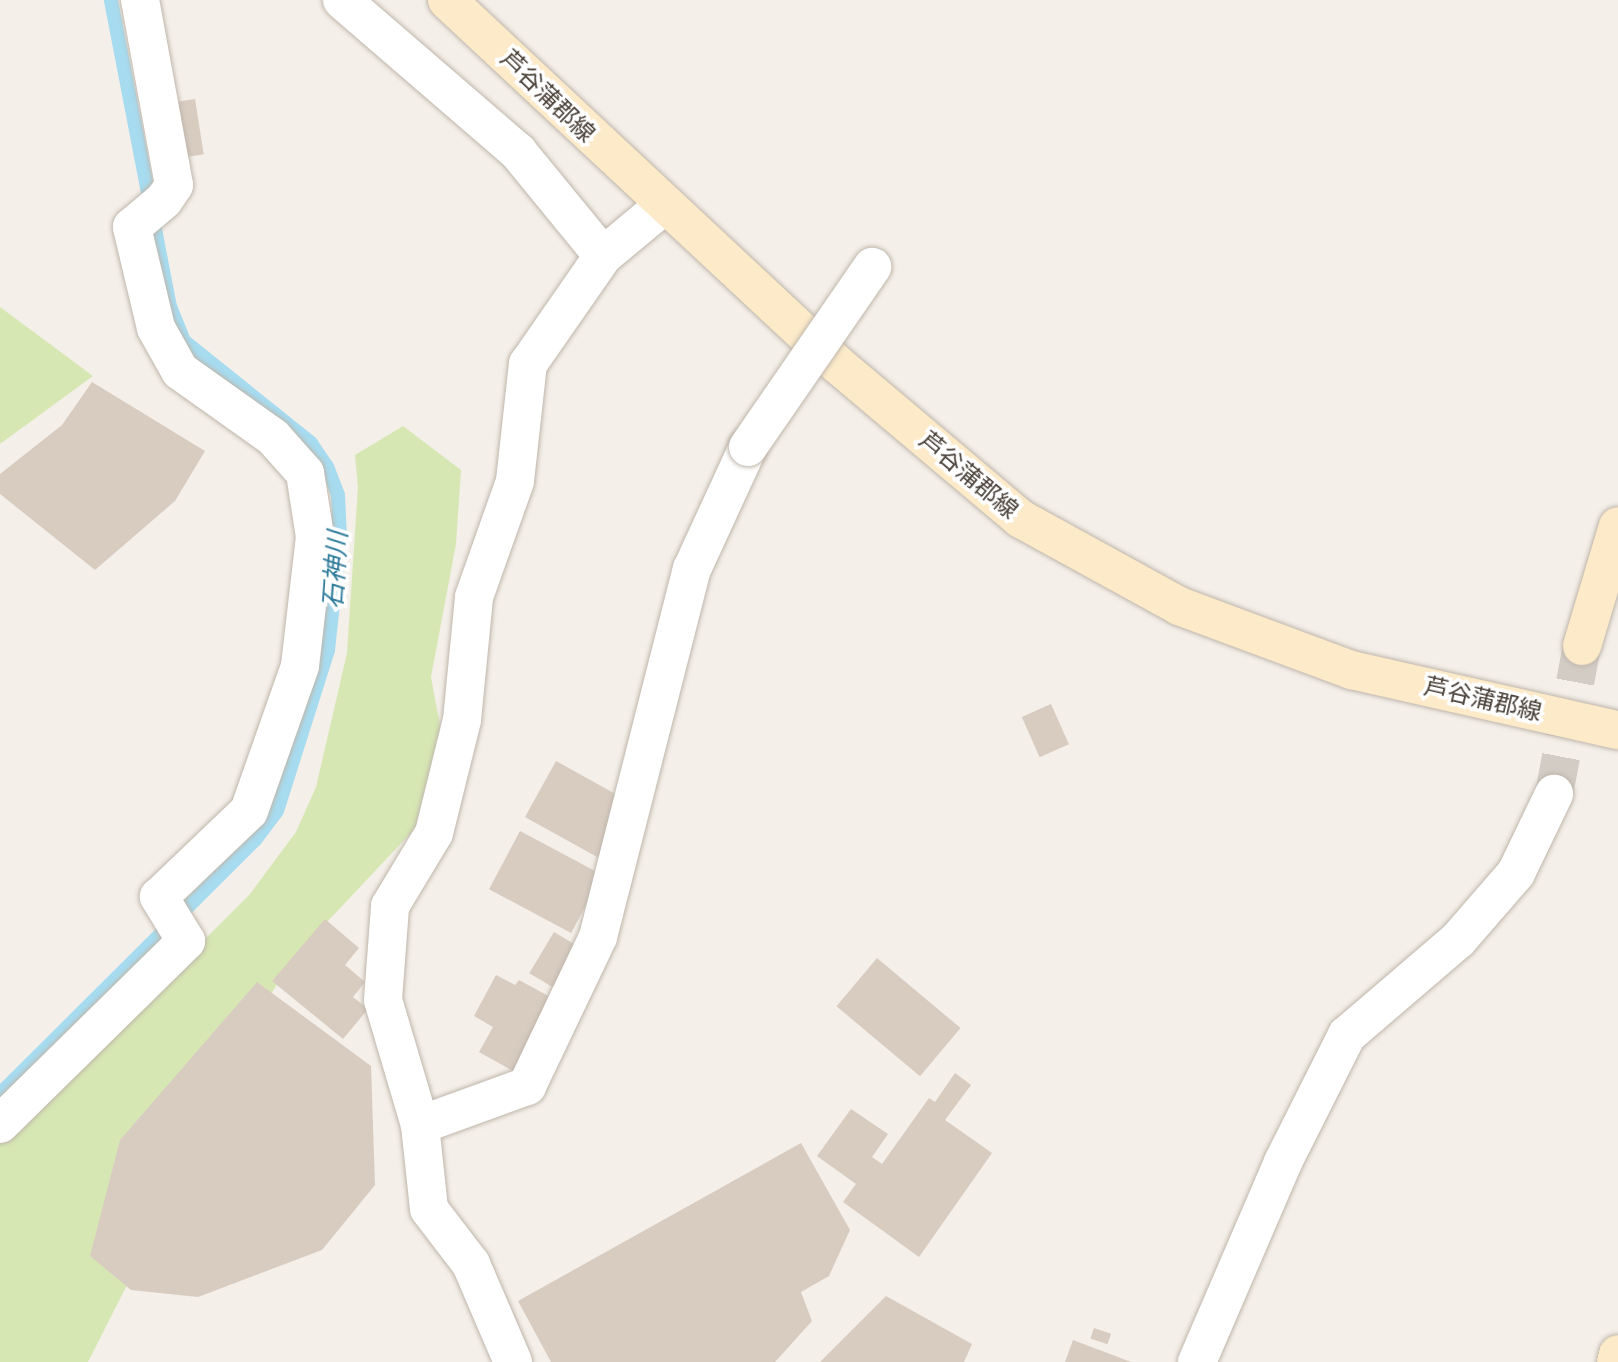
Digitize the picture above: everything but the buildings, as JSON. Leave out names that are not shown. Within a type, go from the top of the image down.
[{"type":"main road","name":"芦谷蒲郡線","points":[[447,0],[663,206],[838,365],[1021,519],[1179,607],[1351,670],[1618,730]]},
{"type":"main road","points":[[1582,646],[1618,526]]},
{"type":"main road","points":[[1616,1362],[1618,1354]]},
{"type":"street","points":[[0,1124],[186,941],[159,897],[249,811],[300,666],[315,537],[305,473],[273,437],[180,371],[156,328],[132,227],[152,210],[174,185],[140,0]]},
{"type":"street","points":[[342,0],[517,152],[604,256]]},
{"type":"street","points":[[513,1362],[471,1264],[429,1209],[420,1125],[383,1000],[390,906],[434,833],[462,720],[474,597],[515,481],[528,365],[604,256],[663,206]]},
{"type":"street","points":[[420,1125],[527,1086],[598,937],[692,569],[748,447],[872,267]]},
{"type":"street","points":[[1197,1362],[1283,1161],[1346,1035],[1458,940],[1516,873],[1553,794]]},
{"type":"green space","points":[[0,307],[93,376],[0,444]]},
{"type":"green space","points":[[403,426],[461,470],[456,544],[431,677],[444,747],[424,819],[295,956],[182,1134],[129,1281],[88,1362],[0,1362],[0,1144],[250,894],[296,832],[316,787],[347,653],[358,487],[355,455]]},
{"type":"waterway","name":"石神川","points":[[0,1094],[255,840],[277,811],[328,650],[340,539],[338,495],[327,467],[311,443],[184,341],[170,307],[111,0]]},
{"type":"tunnel","points":[[1554,794],[1582,646]]}]
